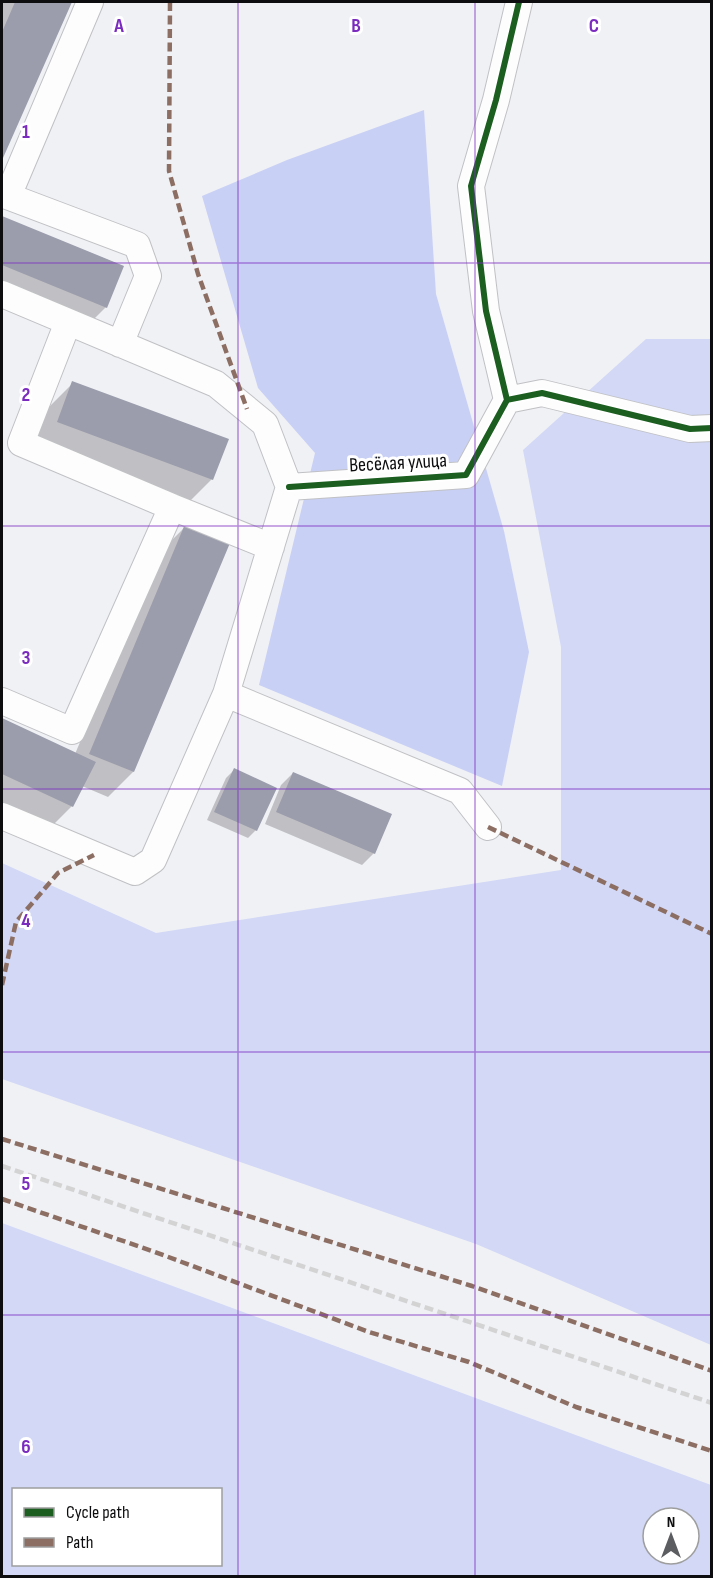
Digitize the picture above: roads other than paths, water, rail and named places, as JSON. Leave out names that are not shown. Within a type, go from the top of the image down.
[{"type":"street","points":[[90,2],[5,195],[137,245],[148,276],[120,344]]},
{"type":"street","points":[[519,2],[496,100],[471,186],[486,311],[507,400],[542,393],[690,429],[711,428]]},
{"type":"street","points":[[2,294],[216,384],[265,424],[289,487],[226,694],[153,860],[135,872],[2,816]]},
{"type":"street","points":[[68,322],[21,443],[271,547]]},
{"type":"street","name":"Весёлая улица","points":[[289,487],[466,475],[507,400]]},
{"type":"street","points":[[2,700],[72,731],[172,507]]},
{"type":"street","points":[[226,694],[460,791],[488,827]]},
{"type":"railway","points":[[2,1166],[712,1403]]}]
